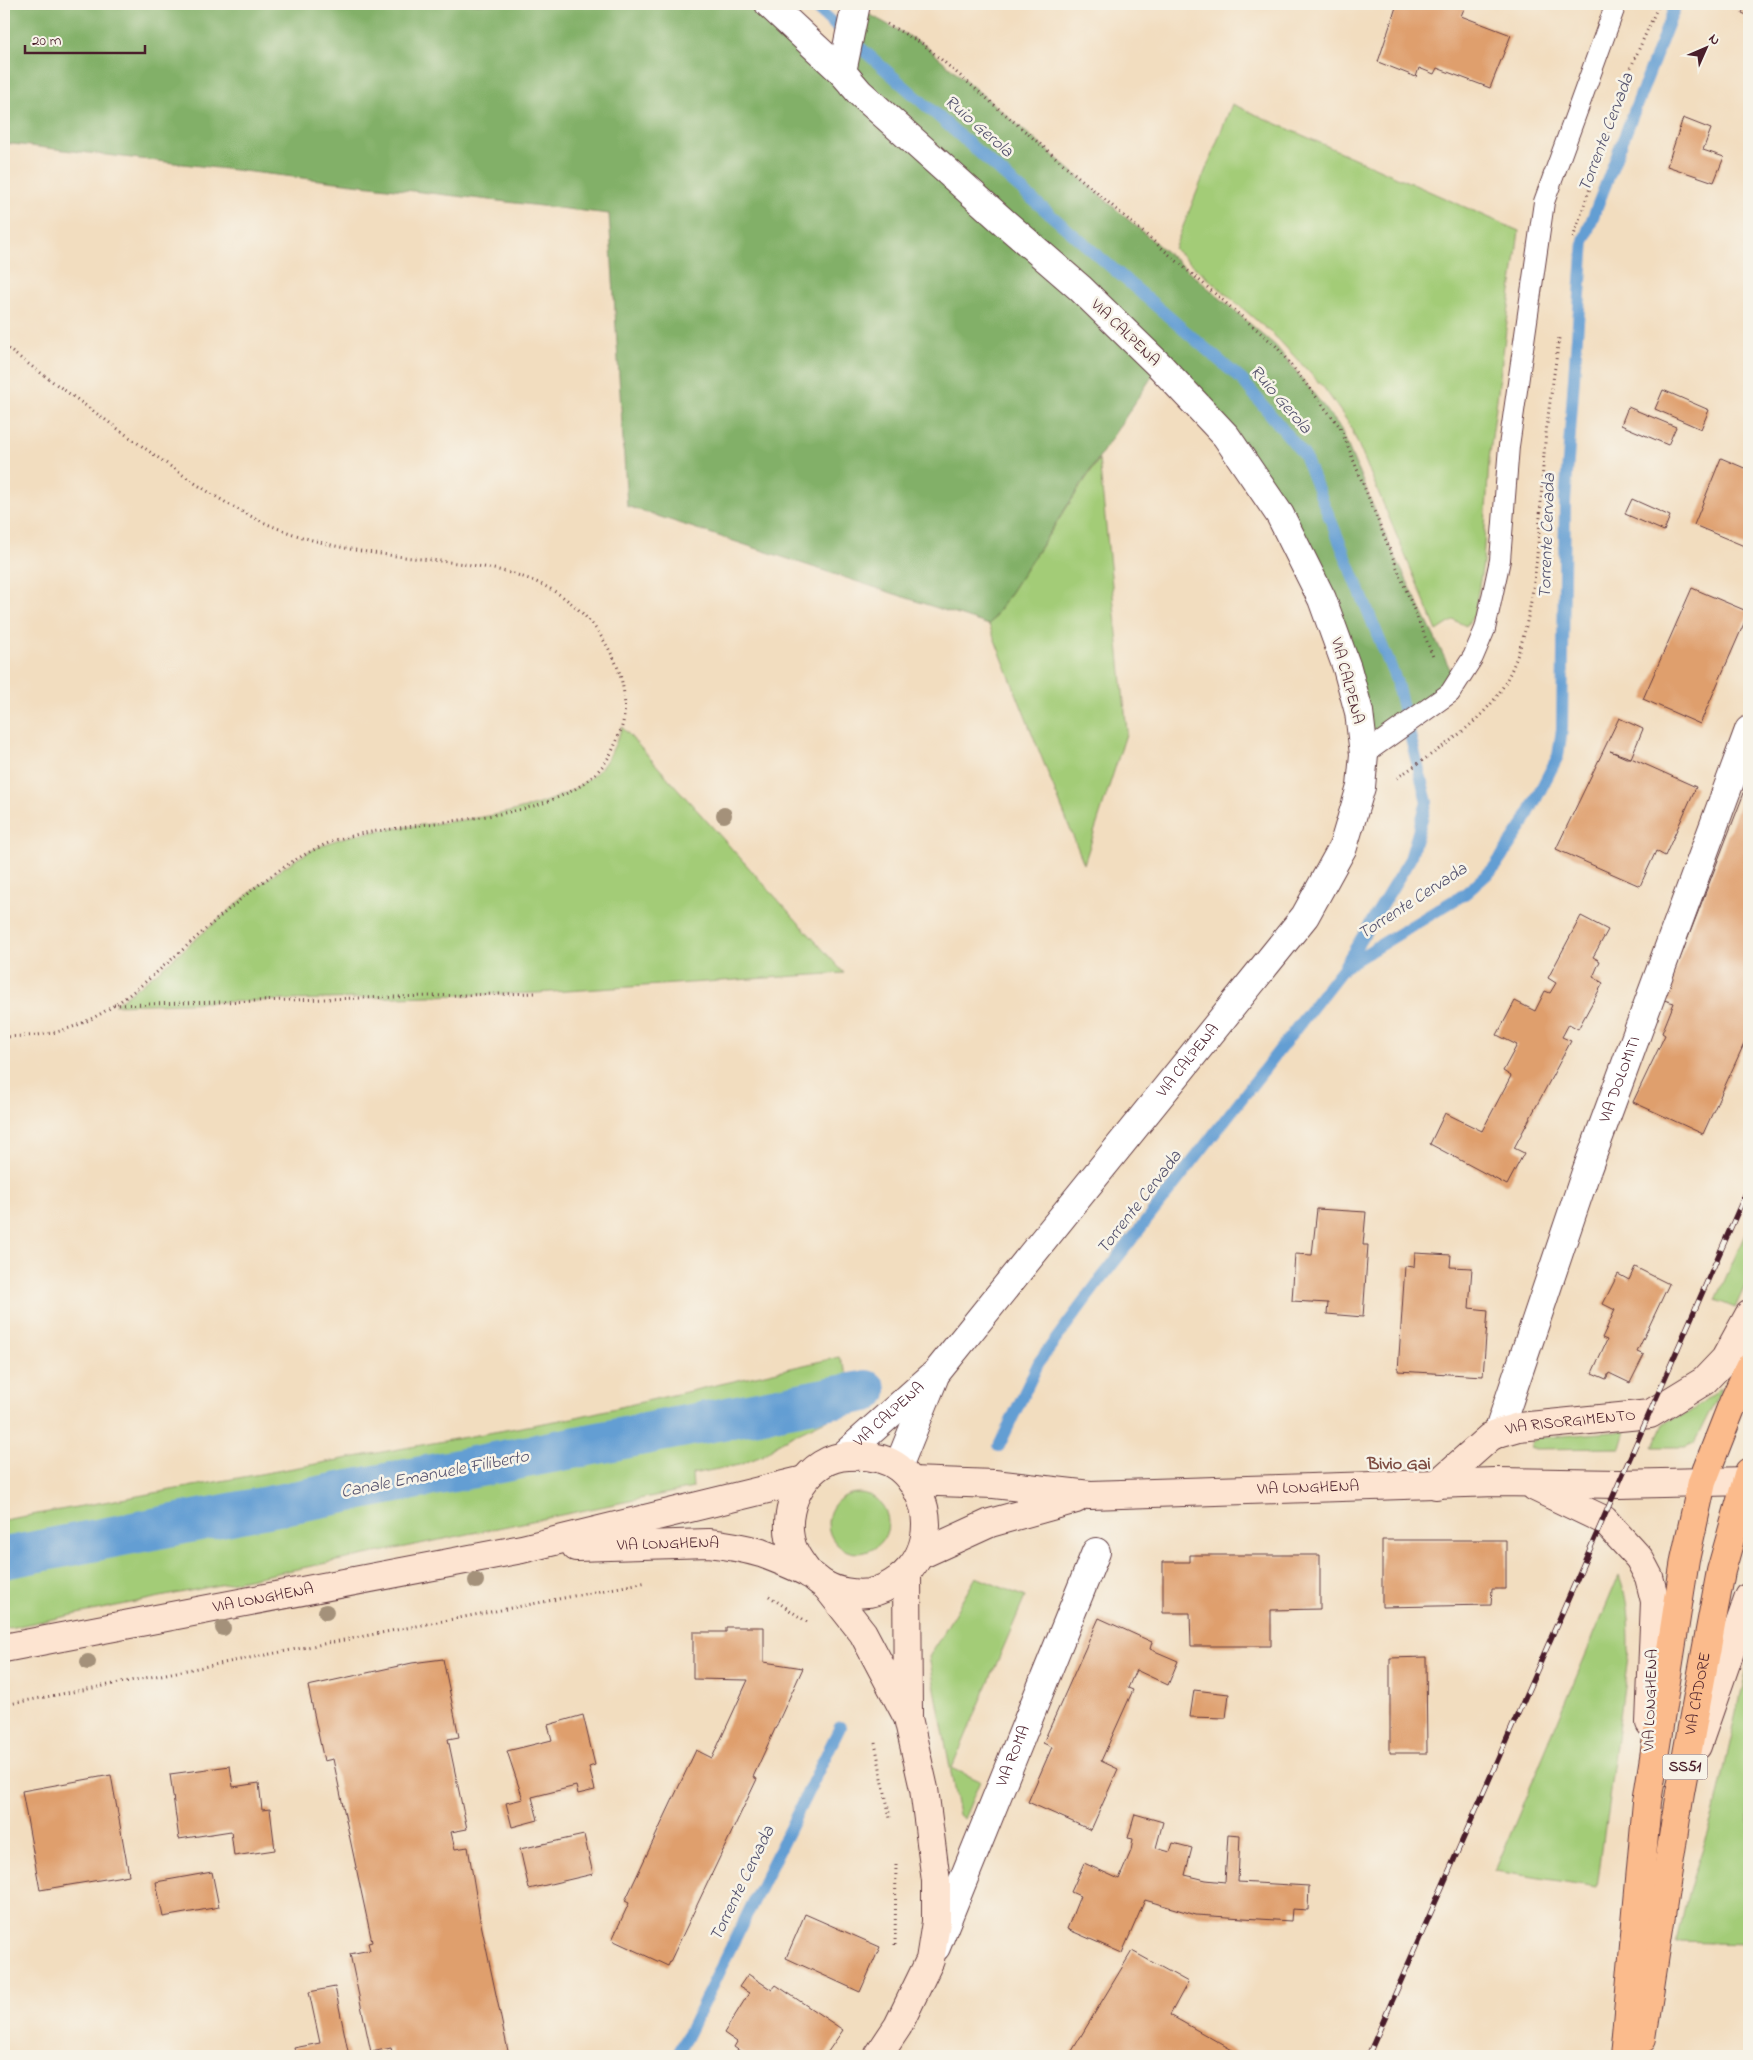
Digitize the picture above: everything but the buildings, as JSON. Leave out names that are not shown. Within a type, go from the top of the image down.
[{"type":"main road","name":"SS51","points":[[1702,1482],[1749,1368]]},
{"type":"main road","name":"VIA CADORE","points":[[1639,2056],[1680,1792],[1721,1571],[1748,1478]]},
{"type":"main road","name":"VIA CADORE","points":[[1624,2056],[1647,1802],[1684,1560],[1702,1482]]},
{"type":"street","name":"VIA CALPENA","points":[[769,4],[842,69],[860,93],[1004,224],[1080,288],[1160,366],[1226,436],[1280,515],[1322,599],[1347,668],[1359,712],[1374,747],[1343,848],[1305,916],[937,1372],[843,1456]]},
{"type":"street","points":[[842,69],[856,7]]},
{"type":"street","name":"VIA DOLOMITI","points":[[1498,1433],[1586,1172],[1749,730]]},
{"type":"street","name":"VIA RISORGIMENTO","points":[[1498,1433],[1519,1427],[1650,1414],[1704,1381],[1725,1359],[1749,1315]]},
{"type":"street","name":"VIA CALPENA","points":[[904,1474],[937,1372]]},
{"type":"street","points":[[1436,1485],[1490,1437],[1498,1433]]},
{"type":"street","name":"VIA LONGHENA","points":[[818,1580],[797,1558],[790,1538],[789,1524],[793,1497],[804,1480],[822,1465],[843,1456],[862,1455],[881,1459],[904,1474],[1090,1495],[1496,1482],[1619,1484],[1702,1482],[1748,1478]]},
{"type":"street","points":[[904,1474],[922,1498],[926,1516],[926,1536],[914,1564]]},
{"type":"street","name":"VIA LONGHENA","points":[[4,1648],[522,1549],[804,1480]]},
{"type":"street","name":"VIA LONGHENA","points":[[1527,1483],[1604,1520],[1639,1558],[1649,1577],[1655,1600],[1647,1802]]},
{"type":"street","name":"VIA LONGHENA","points":[[522,1549],[709,1543],[729,1545],[761,1553],[847,1593],[869,1593],[890,1586],[914,1564],[990,1523],[1090,1495]]},
{"type":"street","name":"VIA ROMA","points":[[878,2056],[898,2026],[930,1960],[1096,1552]]},
{"type":"street","name":"VIA ROMA","points":[[914,1564],[908,1718],[924,1789],[936,1881],[936,1922],[930,1960]]},
{"type":"street","name":"VIA ROMA","points":[[818,1580],[863,1633],[908,1718]]},
{"type":"street","points":[[1680,1792],[1749,1597]]},
{"type":"lane","points":[[1374,747],[1450,693],[1473,657],[1485,629],[1500,560],[1509,446],[1544,202],[1616,4]]},
{"type":"path","points":[[1572,246],[1573,237],[1631,67],[1659,4]]},
{"type":"path","points":[[856,7],[923,44],[1276,346],[1340,427],[1437,665]]},
{"type":"path","points":[[1393,781],[1466,728],[1490,705],[1514,666],[1524,633],[1537,556],[1544,454],[1560,331]]},
{"type":"path","points":[[4,346],[180,473],[227,504],[267,524],[316,540],[352,549],[491,567],[526,576],[557,591],[584,614],[606,642],[620,671],[624,702],[622,727],[611,754],[597,773],[574,789],[549,801],[519,810],[354,834],[328,843],[294,860],[269,877],[143,984],[114,1005],[85,1022],[56,1032],[4,1037]]},
{"type":"path","points":[[114,1005],[536,993]]},
{"type":"path","points":[[4,1705],[656,1581]]},
{"type":"path","points":[[766,1594],[790,1612],[815,1627]]},
{"type":"path","points":[[874,1737],[890,1821]]},
{"type":"path","points":[[895,1953],[896,1856]]},
{"type":"green space","points":[[4,4],[769,4],[841,72],[856,7],[923,44],[1276,346],[1340,427],[1389,544],[1455,679],[1364,747],[1281,514],[1159,366],[989,625],[627,506],[609,214],[4,143]]},
{"type":"green space","points":[[1232,104],[1519,231],[1489,460],[1483,563],[1474,615],[1466,626],[1454,620],[1437,631],[1350,425],[1324,388],[1278,339],[1174,249]]},
{"type":"green space","points":[[1099,459],[1127,731],[1084,864],[989,625]]},
{"type":"green space","points":[[622,727],[844,973],[536,993],[114,1005],[157,972],[261,884],[300,857],[328,843],[351,836],[499,814],[526,808],[552,799],[576,788],[601,768],[612,752]]},
{"type":"green space","points":[[1749,1225],[1749,1277],[1735,1308],[1716,1300]]},
{"type":"green space","points":[[839,1357],[862,1403],[783,1440],[762,1456],[739,1465],[692,1474],[693,1488],[4,1629],[4,1520],[572,1418]]},
{"type":"green space","points":[[1720,1387],[1720,1391],[1694,1443],[1685,1447],[1653,1447],[1664,1424],[1688,1413],[1704,1402]]},
{"type":"green space","points":[[1626,1431],[1621,1448],[1532,1449],[1530,1447],[1532,1442],[1538,1438]]},
{"type":"green space","points":[[852,1493],[864,1493],[875,1498],[883,1506],[888,1517],[886,1535],[875,1548],[864,1553],[852,1553],[841,1548],[833,1540],[828,1529],[828,1517],[833,1506],[841,1498]]},
{"type":"green space","points":[[1619,1575],[1627,1611],[1629,1649],[1597,1887],[1495,1871]]},
{"type":"green space","points":[[976,1577],[1025,1597],[952,1768],[980,1781],[964,1819],[959,1815],[929,1657]]},
{"type":"green space","points":[[1749,1659],[1749,1944],[1677,1942],[1689,1889],[1713,1818]]},
{"type":"waterway","name":"Ruio Gerola","points":[[811,4],[1009,179],[1242,380],[1304,455],[1396,680],[1427,802],[1410,859],[1345,965]]},
{"type":"waterway","name":"Torrente Cervada","points":[[999,1446],[1039,1362],[1097,1284],[1344,967],[1466,893],[1493,869],[1521,828],[1558,756],[1562,729],[1565,502],[1584,240],[1676,4]]},
{"type":"waterway","name":"Canale Emanuele Filiberto","points":[[4,1558],[866,1391]]},
{"type":"waterway","name":"Torrente Cervada","points":[[677,2056],[840,1727]]},
{"type":"railway","points":[[1368,2056],[1749,1186]]},
{"type":"district","name":"Bivio Gai","points":[[1399,1465]]}]
